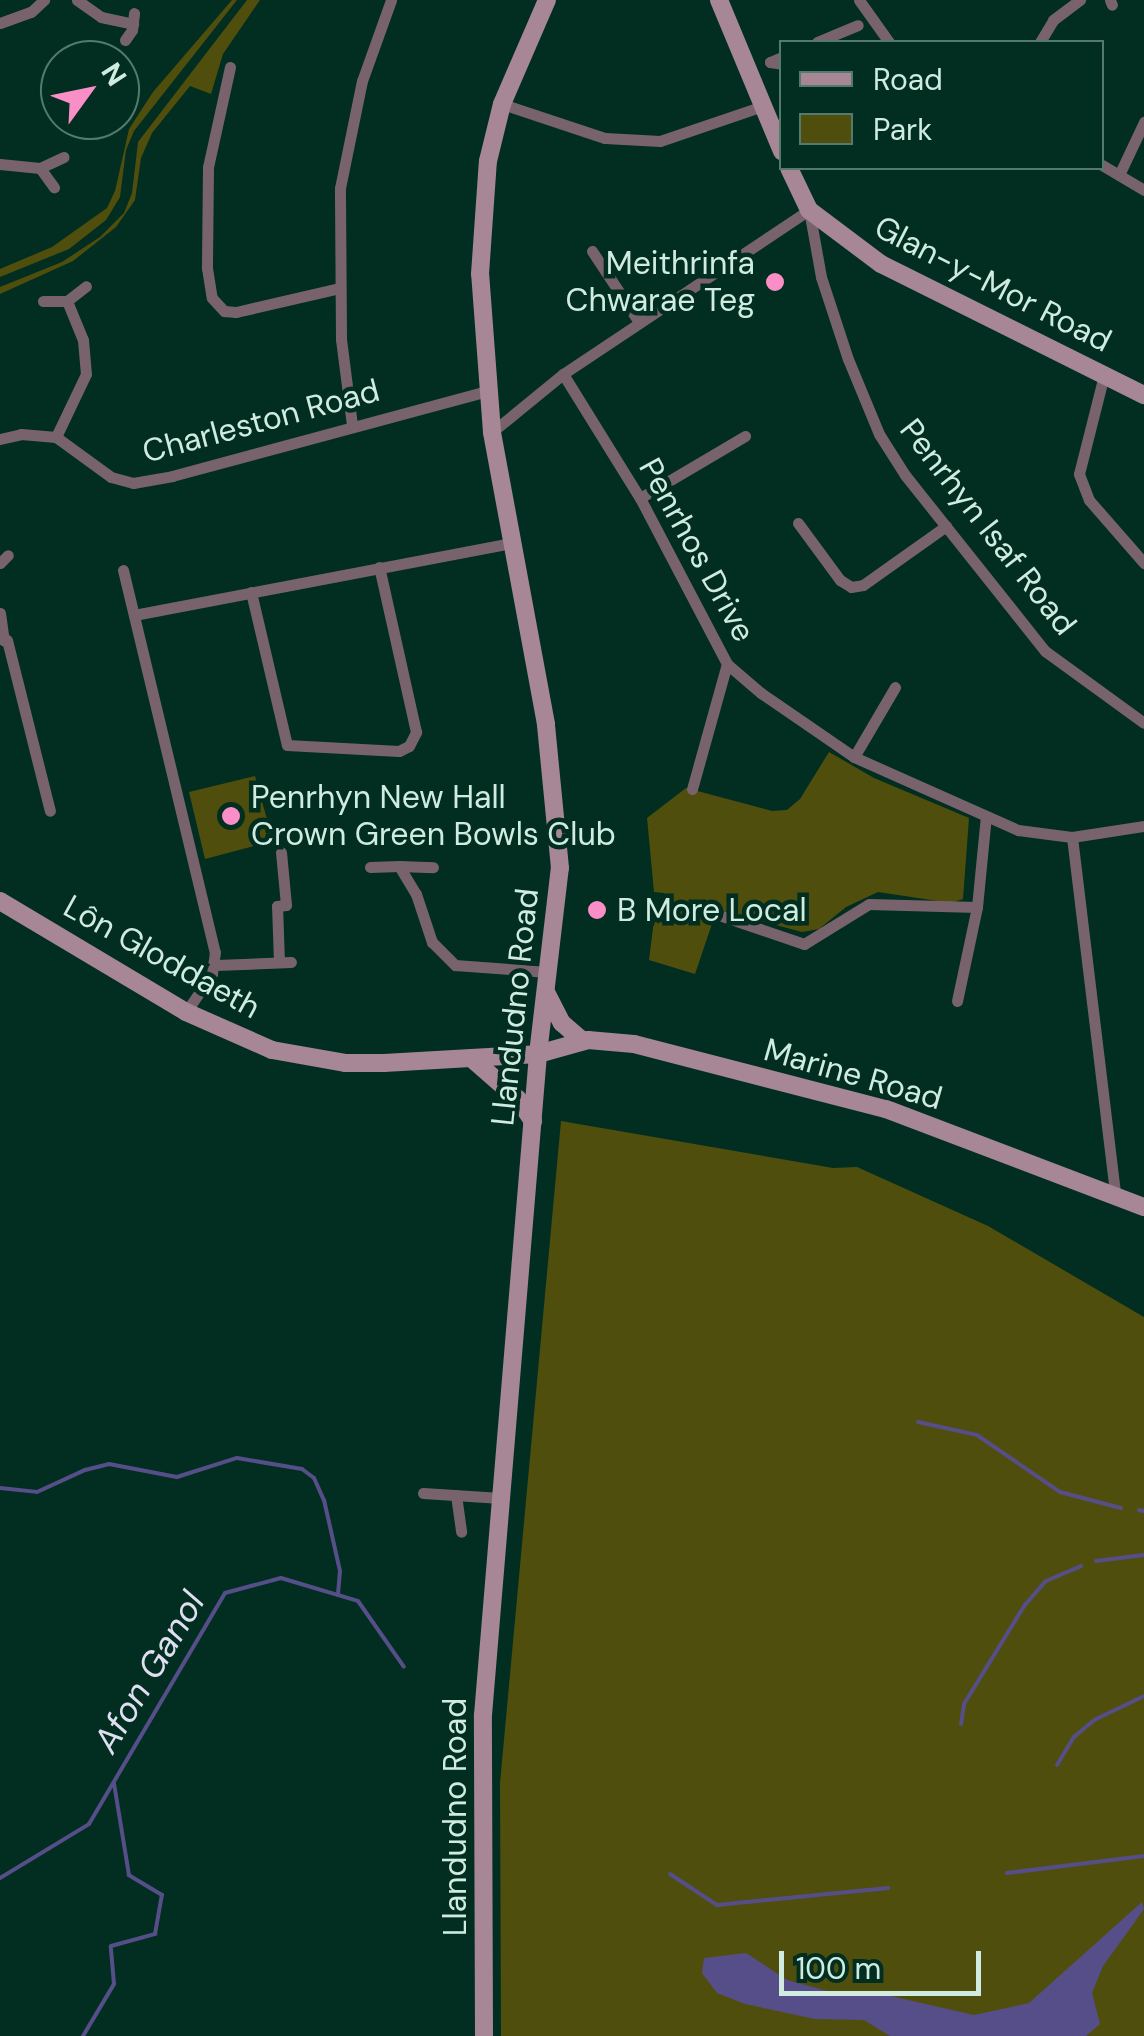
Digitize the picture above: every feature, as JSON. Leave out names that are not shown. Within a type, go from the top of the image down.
[{"type":"main road","name":"Llandudno Road","points":[[484,2036],[484,1715],[538,1054],[560,868],[556,801],[492,432],[480,312],[482,204],[502,104],[547,0]]},
{"type":"main road","points":[[719,0],[779,144]]},
{"type":"main road","name":"Glan-y-Mor Road","points":[[790,170],[809,210],[880,264],[1144,396]]},
{"type":"main road","name":"Lôn Gloddaeth","points":[[0,901],[186,1012],[272,1050],[306,1058],[384,1063],[538,1054]]},
{"type":"main road","points":[[546,992],[562,1023],[582,1041]]},
{"type":"main road","name":"Marine Road","points":[[538,1054],[582,1041],[634,1044],[886,1109],[1144,1207]]},
{"type":"main road","points":[[471,1058],[518,1098],[533,1122]]},
{"type":"street","points":[[0,24],[31,12],[44,0]]},
{"type":"street","points":[[77,0],[101,17],[133,18],[124,40]]},
{"type":"street","points":[[352,425],[340,288],[342,173],[362,82],[391,0]]},
{"type":"street","points":[[859,0],[864,22],[886,40]]},
{"type":"street","points":[[1041,40],[1053,20],[1080,0]]},
{"type":"street","points":[[822,40],[864,22]]},
{"type":"street","points":[[836,40],[864,22]]},
{"type":"street","points":[[749,71],[778,61]]},
{"type":"street","points":[[230,67],[208,166],[207,268],[212,298],[224,311],[236,312],[340,288]]},
{"type":"street","points":[[502,104],[605,138],[660,142],[763,106]]},
{"type":"street","points":[[1119,175],[1144,122]]},
{"type":"street","points":[[0,164],[40,168],[64,158]]},
{"type":"street","points":[[1104,166],[1144,190]]},
{"type":"street","points":[[40,168],[54,188]]},
{"type":"street","points":[[492,432],[563,374],[809,210]]},
{"type":"street","name":"Penrhyn Isaf Road","points":[[809,210],[821,277],[862,399],[905,475],[1045,650],[1144,722]]},
{"type":"street","points":[[592,251],[639,322]]},
{"type":"street","points":[[43,301],[67,301],[86,286]]},
{"type":"street","points":[[0,439],[21,434],[56,436],[86,374],[83,340],[67,301]]},
{"type":"street","name":"Penrhos Drive","points":[[563,374],[640,498],[727,664],[854,758],[1018,830],[1072,837],[1144,826]]},
{"type":"street","points":[[1104,375],[1078,474],[1090,500],[1144,563]]},
{"type":"street","name":"Charleston Road","points":[[56,436],[111,477],[133,482],[172,476],[488,391]]},
{"type":"street","points":[[640,498],[744,436]]},
{"type":"street","points":[[800,532],[840,580],[851,587],[862,585],[946,526]]},
{"type":"street","points":[[134,615],[512,542]]},
{"type":"street","points":[[252,592],[288,745],[399,751],[409,746],[416,732],[379,567]]},
{"type":"street","points":[[123,570],[216,965],[186,1012]]},
{"type":"street","points":[[0,613],[50,811]]},
{"type":"street","points":[[692,789],[727,664]]},
{"type":"street","points":[[854,758],[895,687]]},
{"type":"street","points":[[957,1001],[977,907],[986,816]]},
{"type":"street","points":[[1072,837],[1115,1194]]},
{"type":"street","points":[[216,965],[285,962],[277,906],[286,904],[282,852]]},
{"type":"street","points":[[399,866],[442,957],[470,970],[548,972]]},
{"type":"street","points":[[370,867],[433,867]]},
{"type":"street","points":[[718,915],[804,944],[869,904],[977,907]]},
{"type":"street","points":[[423,1493],[501,1498]]},
{"type":"street","points":[[456,1495],[462,1532]]},
{"type":"green space","points":[[232,0],[237,0],[140,123],[140,112]]},
{"type":"green space","points":[[247,0],[260,0],[223,54],[211,94],[190,86],[152,133],[141,158],[135,200],[116,227],[73,261],[0,294],[0,287],[62,262],[100,237],[124,213],[132,193],[140,139]]},
{"type":"green space","points":[[127,140],[130,140],[120,197],[106,220],[69,249],[0,277],[0,269],[52,247],[107,208]]},
{"type":"green space","points":[[829,752],[874,778],[969,818],[963,899],[951,903],[878,892],[846,907],[819,929],[802,932],[717,909],[695,974],[649,960],[655,912],[664,910],[664,893],[654,892],[647,818],[686,788],[772,811],[787,810],[800,799]]},
{"type":"green space","name":"Penrhyn New Hall Crown Green Bowls Club","points":[[255,776],[273,841],[205,859],[189,792]]},
{"type":"green space","points":[[561,1121],[833,1168],[857,1167],[988,1226],[1144,1317],[1144,2036],[501,2036],[500,1783]]},
{"type":"shaded area","points":[[1142,1902],[1144,1909],[1103,1966],[1092,1993],[1100,2024],[1086,2036],[890,2036],[864,2020],[815,2019],[745,2004],[717,1993],[702,1973],[704,1958],[746,1953],[787,1980],[831,1992],[869,1991],[974,2015],[1029,2003]]},
{"type":"waterway","points":[[918,1422],[977,1435],[1060,1492],[1121,1508]]},
{"type":"waterway","points":[[0,1488],[37,1492],[85,1470],[109,1464],[177,1477],[237,1458],[302,1469],[314,1478],[324,1500],[340,1571],[338,1595]]},
{"type":"waterway","points":[[1139,1510],[1144,1511]]},
{"type":"waterway","points":[[1096,1561],[1144,1555]]},
{"type":"waterway","points":[[961,1724],[964,1704],[1024,1606],[1046,1581],[1081,1566]]},
{"type":"waterway","name":"Afon Ganol","points":[[0,1878],[89,1824],[225,1593],[281,1578],[358,1601],[404,1667]]},
{"type":"waterway","points":[[1057,1765],[1074,1737],[1094,1720],[1144,1696]]},
{"type":"waterway","points":[[83,2036],[114,1984],[111,1946],[155,1934],[162,1895],[129,1875],[114,1783]]},
{"type":"waterway","name":"Afon Ganol","points":[[1007,1873],[1144,1856]]},
{"type":"waterway","name":"Afon Ganol","points":[[670,1874],[717,1905],[888,1888]]},
{"type":"place","name":"Meithrinfa Chwarae Teg","points":[[775,282]]},
{"type":"place","name":"Penrhyn New Hall Crown Green Bowls Club","points":[[231,816]]},
{"type":"place","name":"B More Local","points":[[597,910]]}]
